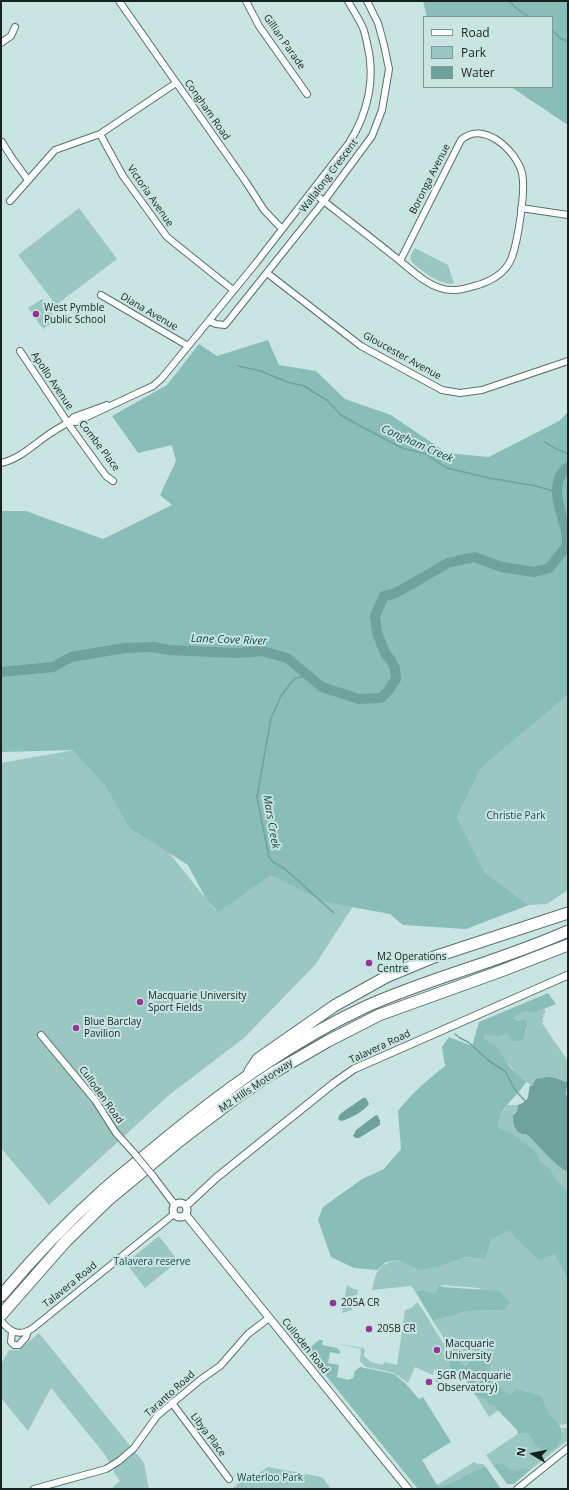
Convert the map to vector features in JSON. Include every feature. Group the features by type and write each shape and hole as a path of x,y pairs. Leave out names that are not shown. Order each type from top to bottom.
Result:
{"highway":[{"path":"248,1075 258,1060 334,1006 386,977 434,957 568,913"},
{"name":"M2 Hills Motorway","path":"1,1296 58,1233 101,1192 180,1126 248,1075 314,1034 365,1007 436,979 528,948 568,931"},
{"name":"M2 Hills Motorway","path":"3,1315 66,1241 108,1200 183,1138 233,1100 271,1074 328,1041 379,1015 501,971 568,944"}],"street":[{"name":"Congham Road","path":"119,1 264,210 282,229"},
{"name":"Gillian Parade","path":"246,1 259,26 307,94"},
{"name":"Wallalong Crescent","path":"1,463 11,460 70,422 76,422 106,409 158,382 209,321 312,192 357,130 367,105 371,70 369,50 364,29 348,1"},
{"name":"Wallalong Crescent","path":"209,321 216,324 225,324 268,273 372,136 382,110 389,69 378,23 367,1"},
{"path":"1,44 11,36 15,27"},
{"path":"10,201 54,150 100,134 176,83"},
{"name":"Boronga Avenue","path":"312,192 400,261 433,285 446,290 457,291 490,281 501,273 510,262 514,248 523,195 522,175 517,160 512,153 500,142 485,134 479,133 466,136 461,140 400,261"},
{"name":"Victoria Avenue","path":"100,134 123,176 167,237 233,290"},
{"path":"2,142 28,180"},
{"path":"521,208 568,215"},
{"name":"Gloucester Avenue","path":"268,273 361,346 442,390 460,393 482,390 568,361"},
{"name":"Diana Avenue","path":"101,295 188,346"},
{"name":"Apollo Avenue","path":"20,351 70,422"},
{"name":"Combe Place","path":"70,422 106,476 113,481"},
{"name":"Talavera Road","path":"186,1206 216,1178 334,1083 354,1069 568,975"},
{"name":"Culloden Road","path":"41,1035 95,1100 116,1132 175,1205"},
{"path":"182,1203 186,1206 188,1210 186,1215 178,1217 174,1214 173,1210 175,1205 182,1203"},
{"name":"Talavera Road","path":"12,1332 11,1342 14,1345 19,1345 26,1337 28,1331 174,1214"},
{"name":"Culloden Road","path":"186,1215 408,1489"},
{"path":"3,1315 12,1332 22,1333 28,1331"},
{"name":"Taranto Road","path":"34,1489 106,1469 113,1465 134,1448 157,1416 220,1366 248,1334 269,1318"},
{"name":"Libya Place","path":"172,1403 229,1480"},
{"path":"517,1489 568,1448"}],"green space":[{"path":"79,208 117,259 56,305 18,255"},
{"path":"415,248 448,265 454,284 436,280 413,264 410,257"},
{"path":"42,299 56,320 43,329 28,308"},
{"name":"Christie Park","path":"568,695 568,890 547,904 529,905 485,873 457,817 481,768"},
{"name":"Macquarie University Sport Fields","path":"85,748 215,910 395,769 421,801 315,965 244,1038 168,1096 49,1205 1,1148 1,763"},
{"path":"544,1009 546,1012 543,1015 544,1017 542,1019 544,1022 542,1023 568,1061 568,1079 566,1082 546,1078 533,1086 519,1076 497,1049 483,1038 485,1034 508,1034 511,1039 526,1032 527,1027 522,1021 515,1020 513,1018 525,1011 534,1013"},
{"path":"507,1105 518,1105 517,1111 513,1113 522,1134 526,1134 540,1146 554,1162 568,1172 568,1191 560,1184 549,1168 522,1142 510,1132 498,1127 499,1118"},
{"path":"510,1231 515,1238 540,1261 554,1254 568,1280 568,1424 559,1425 547,1411 541,1396 511,1395 492,1382 490,1367 474,1357 465,1366 457,1360 433,1321 469,1311 505,1310 479,1288 441,1285 433,1294 423,1290 415,1291 411,1286 372,1290 377,1273 385,1264 398,1260 409,1265 441,1266 466,1257 486,1259 491,1239"},
{"name":"Talavera reserve","path":"159,1236 178,1261 145,1288 126,1263"},
{"path":"347,1285 358,1290 357,1295 354,1295 352,1310 342,1313"},
{"path":"418,1303 423,1310 454,1361 450,1362 453,1371 455,1372 438,1384 435,1380 437,1377 440,1378 441,1371 434,1370 433,1375 415,1367 408,1383 394,1373 366,1367 360,1361 361,1349 339,1344 363,1348 365,1350 364,1356 371,1362 383,1365 384,1362 397,1365 405,1310 411,1308"},
{"path":"39,1333 144,1463 149,1489 111,1489 120,1481 106,1456 51,1388 28,1431 1,1398 1,1364 9,1350 19,1350"},
{"path":"476,1396 485,1399 499,1410 489,1417"},
{"path":"561,1428 568,1428 567,1441 531,1469 511,1471 501,1464 493,1465 486,1455 518,1434 528,1433 540,1449 563,1431"},
{"path":"474,1462 477,1464 483,1464 486,1467 475,1470 451,1483 437,1485"},
{"name":"Waterloo Park","path":"268,1467 322,1477 331,1489 232,1489 240,1482 239,1476 246,1482"}],"shaded area":[{"path":"423,1 568,1 568,125 512,88 553,88 553,16 427,16"},
{"path":"268,340 279,365 316,371 345,399 391,415 447,453 489,457 559,421 568,412 568,695 481,768 457,817 485,873 529,905 466,929 403,925 390,914 325,902 271,875 218,912 206,899 188,865 130,828 105,785 73,750 1,752 1,511 26,511 103,539 172,505 160,495 176,461 172,445 138,453 112,416 167,385 199,344 217,356"},
{"path":"548,993 556,1004 534,1013 525,1011 513,1018 519,1021 524,1019 527,1021 527,1027 523,1039 519,1041 512,1041 508,1034 497,1036 485,1034 483,1038 496,1046 511,1068 526,1082 501,1114 498,1127 510,1132 537,1153 539,1160 549,1168 560,1184 568,1191 568,1280 554,1254 540,1261 515,1238 510,1231 491,1239 486,1259 466,1257 441,1266 420,1270 398,1260 386,1262 377,1270 354,1268 331,1257 318,1220 323,1207 362,1179 384,1169 401,1149 398,1111 420,1087 445,1066 442,1047 449,1037 472,1046 479,1022"},
{"path":"439,1285 443,1287 499,1291 509,1302 505,1310 469,1311 433,1321 415,1291 423,1290 433,1294 437,1291"},
{"path":"319,1340 323,1340 322,1345 337,1348 340,1351 340,1354 330,1352 328,1363 339,1365 337,1377 348,1380 353,1378 355,1371 360,1367 394,1374 406,1384 419,1399 423,1397 451,1442 422,1460 437,1485 451,1483 475,1470 486,1467 501,1489 418,1489 306,1351"},
{"path":"474,1357 485,1359 490,1367 492,1382 511,1395 516,1389 541,1396 547,1410 562,1430 561,1441 556,1447 549,1451 542,1450 536,1445 528,1433 518,1434 517,1430 494,1406 489,1404 485,1399 476,1396 459,1370 455,1372 450,1369 450,1362 457,1360 465,1366"},
{"path":"501,1463 513,1471 527,1468 531,1469 514,1484 507,1484 493,1465"}],"water":[{"path":"547,1077 566,1082 568,1079 566,1094 568,1098 568,1172 556,1164 526,1134 519,1133 513,1122 513,1115 517,1111 518,1105 527,1100 530,1085 532,1086 536,1079"},
{"path":"363,1098 366,1098 369,1104 364,1109 345,1120 341,1121 338,1119 340,1114"},
{"path":"376,1115 380,1121 380,1125 359,1138 353,1136 356,1130"}],"waterway":[{"path":"509,1 528,16"},
{"path":"553,31 560,38 568,42"},
{"name":"Congham Creek","path":"238,366 261,371 287,382 304,386 328,401 341,415 353,422 402,448 426,454 447,468 489,478 536,486 557,492"},
{"path":"545,442 568,454"},
{"name":"Lane Cove River","path":"1,672 53,667 71,657 125,648 154,647 169,650 237,653 262,651 287,658 322,687 359,699 381,698 396,679 395,669 391,660 386,655 377,633 375,616 384,596 393,594 403,589 448,563 474,557 502,567 534,572 549,568 567,546 566,532 557,497 557,488 558,480 568,467"},
{"name":"Mars Creek","path":"309,676 295,678 281,696 271,718 257,797 269,857 273,862 285,869 334,913"},
{"name":"Mars Creek","path":"455,1034 468,1042 489,1061 505,1071 515,1090 527,1103"}],"place":[{"name":"West Pymble Public School","path":"36,314"},
{"name":"M2 Operations Centre","path":"369,963"},
{"name":"Macquarie University Sport Fields","path":"140,1002"},
{"name":"Blue Barclay Pavilion","path":"76,1028"},
{"name":"205A CR","path":"333,1303"},
{"name":"205B CR","path":"369,1329"},
{"name":"Macquarie University","path":"437,1350"},
{"name":"5GR (Macquarie Observatory)","path":"429,1382"}]}
